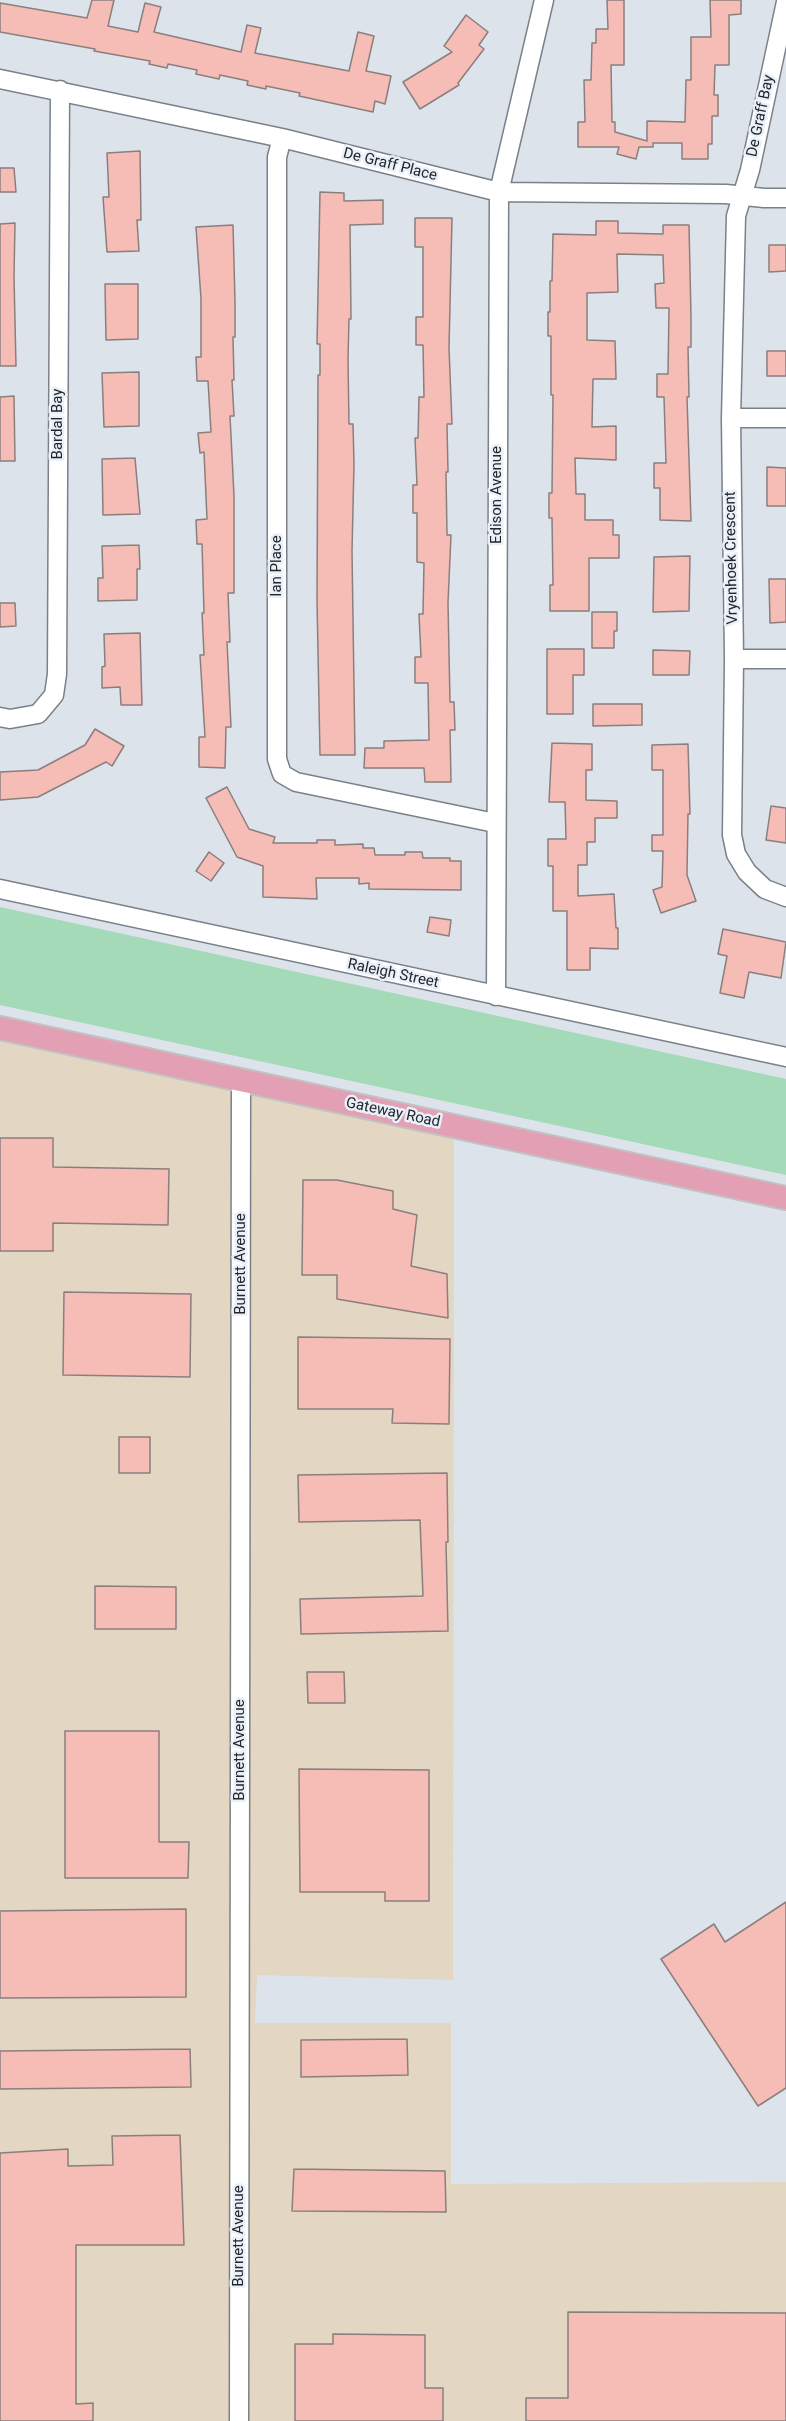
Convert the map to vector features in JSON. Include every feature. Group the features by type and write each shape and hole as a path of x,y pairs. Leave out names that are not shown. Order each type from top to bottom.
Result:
{"main road":[{"name":"Gateway Road","path":"0,1028 786,1198"}],"street":[{"name":"Edison Avenue","path":"496,996 495,823 500,192 544,0"},
{"name":"De Graff Bay","path":"743,195 786,2"},
{"name":"De Graff Place","path":"0,78 282,138 500,192 743,195 786,198"},
{"name":"Bardal Bay","path":"0,717 10,719 38,714 54,695 57,674 60,90"},
{"name":"Ian Place","path":"282,138 277,157 277,759 282,774 296,782 495,823"},
{"name":"Vryenhoek Crescent","path":"743,195 736,216 731,418 734,659 732,835 736,854 747,872 765,889 786,897"},
{"path":"731,418 786,418"},
{"path":"734,659 786,659"},
{"name":"Raleigh Street","path":"0,889 786,1057"},
{"name":"Burnett Avenue","path":"239,2421 241,1080"}],"shaded area":[{"path":"0,1039 454,1137 453,1980 257,1975 255,2023 451,2023 451,2184 786,2182 786,2421 0,2421"}],"green space":[{"path":"0,907 786,1079 786,1175 0,1005"}],"building":[{"path":"92,0 114,0 108,26 138,32 145,3 161,7 154,32 241,52 247,25 261,28 255,53 349,71 358,32 374,36 366,71 391,76 385,104 375,101 373,112 299,96 300,93 266,86 266,89 247,85 248,81 220,75 219,79 196,74 197,70 168,64 167,68 149,64 150,61 94,51 95,49 0,32 0,3 87,18"},
{"path":"607,0 624,0 624,65 611,65 612,122 615,122 615,132 647,141 647,121 685,122 686,80 691,80 691,37 711,37 710,0 741,0 741,14 729,15 729,65 715,65 714,95 718,95 718,116 712,116 712,144 708,144 708,159 682,159 682,143 653,143 653,147 639,147 636,159 617,154 619,147 578,147 578,122 585,122 584,80 591,80 592,43 596,43 596,29 608,29"},
{"path":"466,15 488,32 479,45 484,49 458,83 459,85 420,109 403,82 452,52 444,46"},
{"path":"140,151 141,220 137,220 139,251 107,252 103,197 109,197 107,153"},
{"path":"0,168 14,168 16,192 0,192"},
{"path":"320,192 344,193 344,201 383,200 383,224 350,225 351,319 349,319 348,359 349,424 353,424 354,464 352,551 355,755 320,755 317,601 320,344 317,344"},
{"path":"415,218 452,218 449,348 452,424 447,424 448,472 446,472 447,535 451,535 448,603 450,702 454,702 455,730 450,730 451,782 425,782 424,768 364,768 365,748 384,748 384,741 429,740 428,683 415,683 415,657 421,657 419,614 423,614 424,563 417,562 417,513 413,513 413,485 417,485 415,438 418,438 419,397 424,397 423,345 416,345 416,317 423,317 423,247 415,247"},
{"path":"596,221 618,221 618,233 663,234 663,225 689,225 691,347 688,347 689,397 687,397 691,521 660,520 660,488 654,488 654,463 666,463 664,397 657,397 657,374 668,374 669,308 656,308 655,284 664,283 663,255 617,254 618,292 587,293 587,340 615,341 616,379 593,379 592,427 616,426 616,460 575,458 576,494 585,494 585,520 613,520 613,535 619,535 619,558 589,558 589,611 550,611 550,585 553,585 552,518 549,518 549,493 552,493 553,395 551,395 551,336 548,336 548,312 550,312 550,281 552,281 553,234 596,235"},
{"path":"15,223 16,366 0,366 0,224"},
{"path":"233,225 235,337 233,337 234,380 232,380 234,416 230,416 234,496 234,593 228,593 230,642 227,642 231,727 226,727 225,768 199,767 199,737 205,737 200,655 204,655 202,613 204,613 202,544 197,544 196,520 207,519 204,452 200,453 198,433 211,432 208,381 197,381 196,357 201,357 201,299 196,227"},
{"path":"769,245 786,245 786,271 769,272"},
{"path":"105,284 138,284 138,339 106,340"},
{"path":"767,351 786,351 786,376 767,376"},
{"path":"139,372 139,426 104,427 102,373"},
{"path":"14,396 15,461 0,461 0,397"},
{"path":"135,458 140,514 103,515 102,459"},
{"path":"767,467 786,468 786,506 767,506"},
{"path":"139,545 140,569 137,569 137,600 98,601 98,578 103,578 102,546"},
{"path":"690,556 689,611 653,612 654,557"},
{"path":"769,579 786,579 786,622 770,623"},
{"path":"0,603 15,603 16,626 0,627"},
{"path":"592,612 617,612 614,648 592,648"},
{"path":"140,633 142,705 121,705 120,687 102,688 102,667 105,666 104,634"},
{"path":"547,649 584,649 584,675 573,675 573,714 547,714"},
{"path":"653,650 690,651 689,675 653,675"},
{"path":"593,704 642,704 642,725 593,726"},
{"path":"95,729 124,746 112,766 106,762 38,797 0,800 0,772 38,770 85,745"},
{"path":"552,743 592,744 592,770 586,770 586,800 617,801 617,818 595,818 595,842 587,842 587,865 578,865 578,896 614,894 616,928 618,928 618,949 590,948 590,970 567,970 567,911 553,911 553,866 548,866 548,839 566,839 565,802 549,802"},
{"path":"688,744 690,814 688,814 687,875 696,901 661,913 653,890 662,887 663,851 652,851 652,835 663,835 663,770 652,770 652,745"},
{"path":"227,787 249,829 275,837 273,843 317,843 317,840 335,840 335,845 363,844 363,848 374,848 375,855 405,855 405,852 422,852 423,858 450,858 450,861 461,861 461,890 369,889 369,883 359,884 359,878 316,878 317,899 263,897 263,866 237,857 206,798"},
{"path":"771,806 786,808 786,843 766,840"},
{"path":"209,852 224,863 211,881 196,871"},
{"path":"430,917 451,920 449,936 427,932"},
{"path":"723,929 786,942 781,978 749,972 744,998 720,993 727,956 718,954"},
{"path":"0,1138 53,1138 53,1167 169,1169 168,1225 53,1223 53,1251 0,1251"},
{"path":"303,1180 337,1180 393,1191 393,1209 417,1215 411,1266 447,1274 448,1318 337,1299 337,1275 302,1275"},
{"path":"64,1292 191,1294 190,1377 63,1375"},
{"path":"298,1337 450,1339 449,1424 392,1423 393,1409 298,1409"},
{"path":"119,1437 150,1437 150,1473 119,1473"},
{"path":"447,1473 448,1631 301,1634 300,1599 423,1596 420,1520 299,1522 298,1475"},
{"path":"95,1586 176,1587 176,1629 95,1629"},
{"path":"307,1672 344,1672 345,1703 308,1703"},
{"path":"65,1731 159,1731 159,1842 189,1842 188,1878 65,1878"},
{"path":"299,1769 429,1770 429,1901 385,1901 385,1892 300,1892"},
{"path":"786,1902 786,2088 758,2106 661,1959 714,1924 725,1942"},
{"path":"186,1909 186,1997 0,1998 0,1911"},
{"path":"407,2039 408,2075 301,2077 301,2040"},
{"path":"190,2049 191,2087 0,2089 0,2051"},
{"path":"180,2135 184,2245 76,2245 76,2404 93,2403 93,2421 0,2421 0,2153 68,2149 68,2166 113,2165 112,2136"},
{"path":"294,2169 445,2171 446,2212 292,2211"},
{"path":"568,2312 786,2313 786,2421 526,2421 526,2398 568,2398"},
{"path":"333,2334 425,2335 425,2388 443,2388 443,2421 295,2421 295,2344 333,2344"}]}
